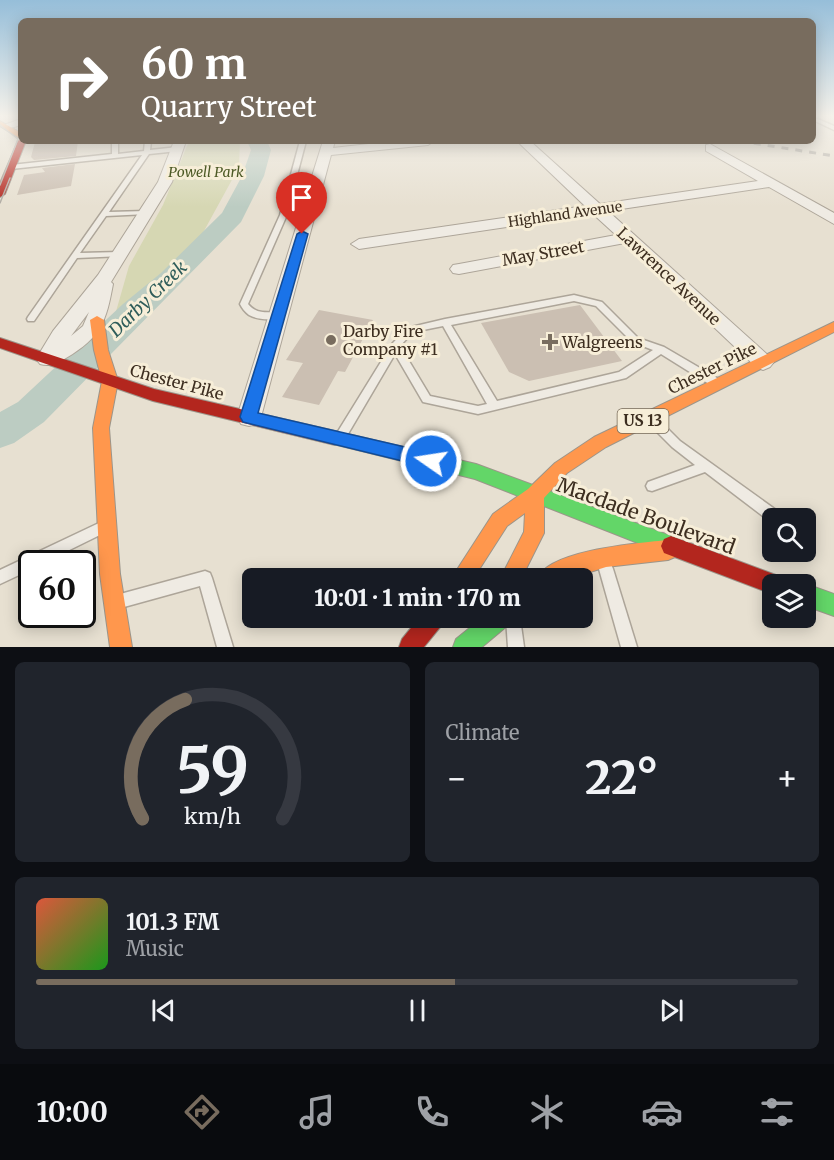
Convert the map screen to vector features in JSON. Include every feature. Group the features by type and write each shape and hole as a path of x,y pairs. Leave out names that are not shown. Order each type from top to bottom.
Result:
{"main road":[{"path":"0,194 5,167 17,146"},
{"name":"Chester Pike","path":"0,343 153,395 476,472 535,495 550,478 574,458 600,442 834,326"},
{"path":"98,327 103,360 110,381 101,428 113,603 121,647"},
{"path":"516,568 534,533 535,495"},
{"name":"Macdade Boulevard","path":"535,495 762,579"},
{"name":"US 13","path":"467,568 500,520 535,495"},
{"path":"568,568 579,562 603,556 679,549"},
{"path":"816,599 834,605"},
{"path":"410,647 425,628"},
{"path":"464,647 478,628"},
{"path":"464,647 487,628"}],"street":[{"path":"56,362 60,336 105,278 146,213 165,182 179,146"},
{"path":"249,417 327,146"},
{"name":"Lawrence Avenue","path":"529,146 763,362"},
{"path":"710,148 834,219"},
{"name":"Highland Avenue","path":"358,244 771,183"},
{"name":"May Street","path":"459,269 628,238"},
{"path":"56,362 98,327 105,278"}],"lane":[{"path":"115,146 115,155"},
{"path":"31,319 147,152 148,146"},
{"path":"5,167 147,152 174,146"},
{"path":"278,316 258,316 247,310 244,304 283,215 302,146"},
{"path":"104,214 146,213"},
{"path":"283,215 308,215"},
{"path":"74,256 120,254"},
{"path":"339,439 395,346 410,330 574,298 599,304 635,340 661,349 718,384"},
{"path":"445,322 494,406"},
{"path":"395,346 427,399 478,410 622,375 661,349"},
{"path":"650,417 676,444 763,508"},
{"path":"652,486 706,466"},
{"path":"0,577 106,525"},
{"path":"603,556 629,647"},
{"path":"113,603 205,578 225,647"},
{"path":"514,628 516,647"}],"green space":[{"name":"Powell Park","path":"187,146 240,146 239,167 199,240 115,315 129,266 163,205"}],"building":[{"path":"34,146 77,146 76,156 34,160 31,157"},
{"path":"75,164 71,186 17,195 24,175 45,172 42,168"},
{"name":"Walgreens","path":"580,305 622,361 529,381 509,372 481,323"},
{"name":"Darby Fire Company #1","path":"319,310 373,320 345,372 338,371 319,405 282,397 303,363 286,360"}],"waterway":[{"name":"Darby Creek","path":"0,432 31,412 134,311 171,279 232,217 253,176 261,150 259,146"}],"tram line":[{"path":"0,185 15,146"},
{"path":"0,203 10,178"}],"railway":[{"path":"773,146 834,156"}],"traffic: fast":[{"path":"335,438 476,472 671,546"},
{"path":"816,599 834,605"},
{"path":"464,647 487,628"}],"traffic: slow":[{"path":"97,320 101,350 110,381"},
{"path":"468,568 500,520 535,495 561,468 600,442 834,326"},
{"path":"110,381 101,428 110,574 121,647"},
{"path":"516,568 534,533 535,495"},
{"path":"568,568 606,557 668,550"}],"traffic: jam":[{"path":"0,194 20,146"},
{"path":"0,343 153,395 335,438"},
{"path":"671,546 762,579"},
{"path":"410,647 425,628"}],"place":[{"name":"Darby Fire Company #1","path":"331,340"},
{"name":"Walgreens","path":"550,342"}],"route":[{"path":"302,234 249,417 431,461"}]}
